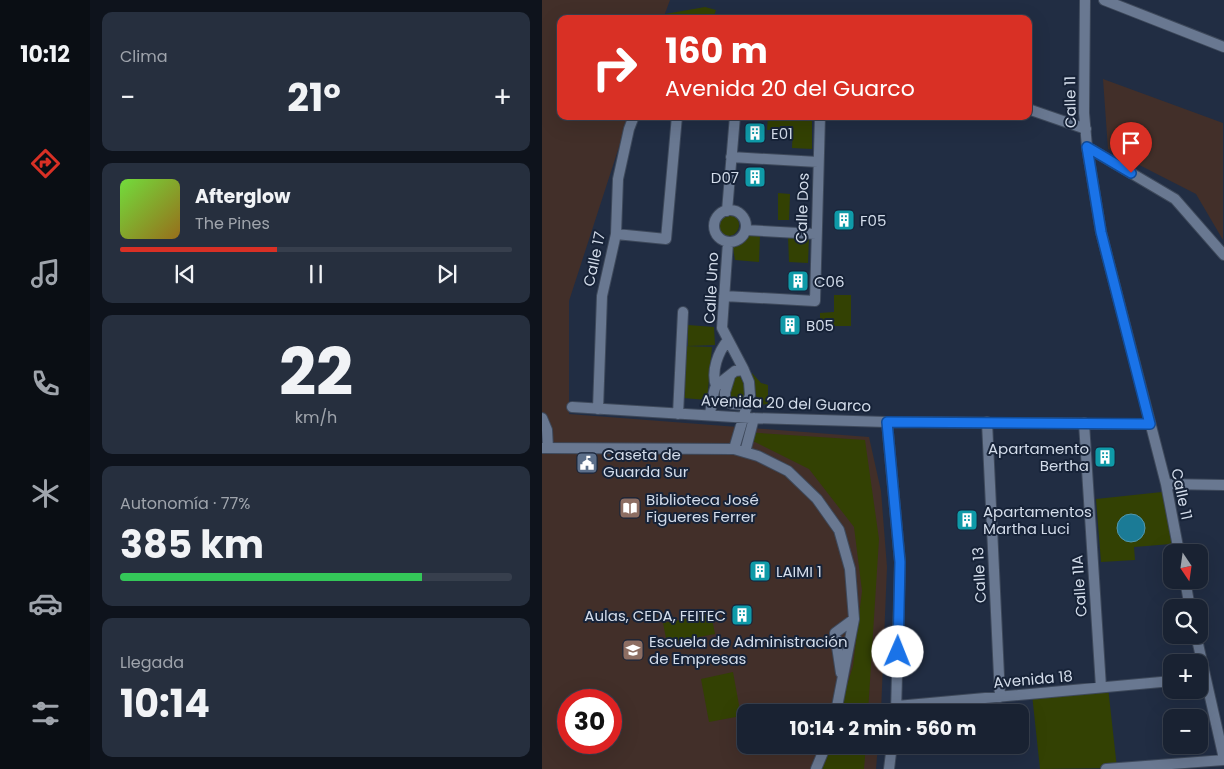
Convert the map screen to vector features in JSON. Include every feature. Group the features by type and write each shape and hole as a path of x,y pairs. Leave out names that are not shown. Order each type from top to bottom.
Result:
{"street":[{"name":"Calle 11","path":"1085,0 1084,113 1087,147 1101,232 1166,484 1177,544"},
{"path":"1104,0 1224,47"},
{"path":"1032,110 1086,129"},
{"name":"Calle 17","path":"598,409 602,296 616,234 618,179 633,120"},
{"path":"616,234 666,239 677,120"},
{"path":"727,211 735,120"},
{"name":"Calle Dos","path":"724,296 814,301 820,120"},
{"path":"1087,147 1175,199 1224,255"},
{"path":"732,157 818,162"},
{"path":"733,210 744,218 746,230 737,241 728,242 719,238 714,230 718,216 733,210"},
{"path":"746,230 816,234"},
{"name":"Calle Uno","path":"728,242 722,328 744,370 749,382 750,395 734,448"},
{"path":"678,414 683,312"},
{"path":"716,386 714,380 720,349 728,340"},
{"path":"710,415 713,408 714,387 735,371 744,370"},
{"path":"730,376 725,392 725,401 732,404 747,405"},
{"name":"Avenida 20 del Guarco","path":"572,407 754,418 887,422 1150,424"},
{"path":"542,418 545,424 545,448 734,448 758,456 788,471 817,498 839,530 850,569 854,619 838,704"},
{"path":"745,452 754,418"},
{"path":"887,422 900,562 896,704"},
{"name":"Calle 13","path":"987,422 1000,697"},
{"name":"Calle 11A","path":"1084,423 1101,687"},
{"path":"1166,484 1224,485"},
{"path":"842,681 835,633 854,619"},
{"name":"Avenida 18","path":"944,704 1163,682"},
{"path":"1108,769 1224,759 1208,699"},
{"path":"816,769 822,754"},
{"path":"889,769 891,754"}],"shaded area":[{"path":"542,0 670,0 664,15 557,15 557,120 628,120 569,301 569,414 869,437 881,491 887,567 881,704 737,704 737,754 877,754 876,769 542,769"},
{"path":"1103,79 1223,123 1223,240 1196,194 1108,149"}],"green space":[{"path":"705,7 716,10 714,15 665,14"},
{"path":"768,120 812,120 812,149 792,148 793,126 780,126 779,129 767,130"},
{"path":"778,193 790,194 789,220 778,220"},
{"path":"728,214 736,217 739,225 736,233 728,236 720,233 717,225 720,217"},
{"path":"747,235 760,235 759,262 735,260 732,243"},
{"path":"788,236 809,237 808,263 789,262"},
{"path":"834,295 851,295 851,326 820,326 820,313 834,312"},
{"path":"688,325 714,327 715,345 688,346"},
{"path":"685,346 712,347 707,400 683,398"},
{"path":"752,373 761,383 768,385 768,404 761,405 759,402 751,376"},
{"path":"739,374 748,393 744,403 728,399 735,375"},
{"path":"745,432 865,440 879,539 869,704 841,704 853,666 862,591 854,527 809,469 753,441"},
{"path":"1162,492 1175,544 1134,547 1135,560 1101,562 1096,499"},
{"path":"711,614 715,634 667,643 663,623"},
{"path":"733,672 739,704 737,704 737,717 709,722 701,679"},
{"path":"1108,687 1117,768 1040,769 1032,694"},
{"path":"826,754 865,754 864,769 822,769"}],"water":[{"path":"1131,514 1141,518 1145,528 1141,538 1131,542 1121,538 1117,528 1121,518"}],"place":[{"name":"E01","path":"755,133"},
{"name":"D07","path":"755,177"},
{"name":"F05","path":"844,220"},
{"name":"C06","path":"798,281"},
{"name":"B05","path":"790,325"},
{"name":"Apartamento Bertha","path":"1105,457"},
{"name":"Caseta de Guarda Sur","path":"587,463"},
{"name":"Biblioteca José Figueres Ferrer","path":"630,508"},
{"name":"Apartamentos Martha Luci","path":"967,520"},
{"name":"LAIMI 1","path":"760,571"},
{"name":"Aulas, CEDA, FEITEC","path":"742,615"},
{"name":"Escuela de Administración de Empresas","path":"633,650"}],"route":[{"path":"898,652 900,562 887,422 1150,424 1101,232 1087,147 1131,173"}]}
